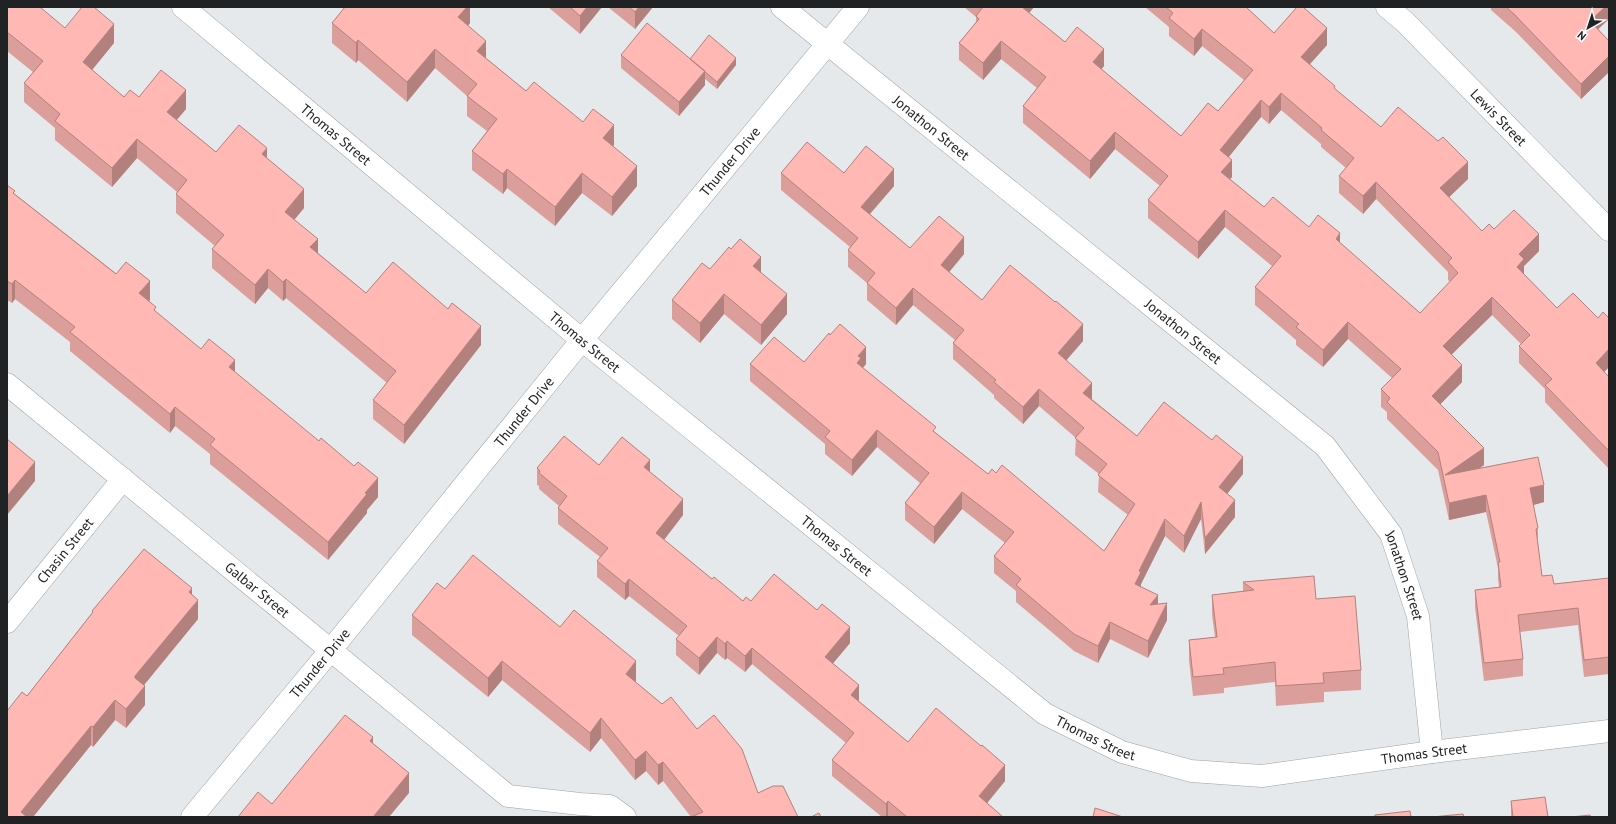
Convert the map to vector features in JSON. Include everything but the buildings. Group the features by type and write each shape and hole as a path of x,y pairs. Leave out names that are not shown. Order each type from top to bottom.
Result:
{"street":[{"name":"Thomas Street","path":"183,7 582,340 1045,714 1122,752 1191,771 1262,776 1432,752 1609,731"},
{"name":"Jonathon Street","path":"782,7 1325,446 1391,534 1418,616 1432,752"},
{"name":"Thunder Drive","path":"192,817 330,651 582,340 858,7"},
{"name":"Lewis Street","path":"1387,7 1405,22 1609,230"},
{"name":"Galbar Street","path":"7,384 508,796 610,806 625,817"},
{"name":"Chasin Street","path":"7,622 123,479"}]}
